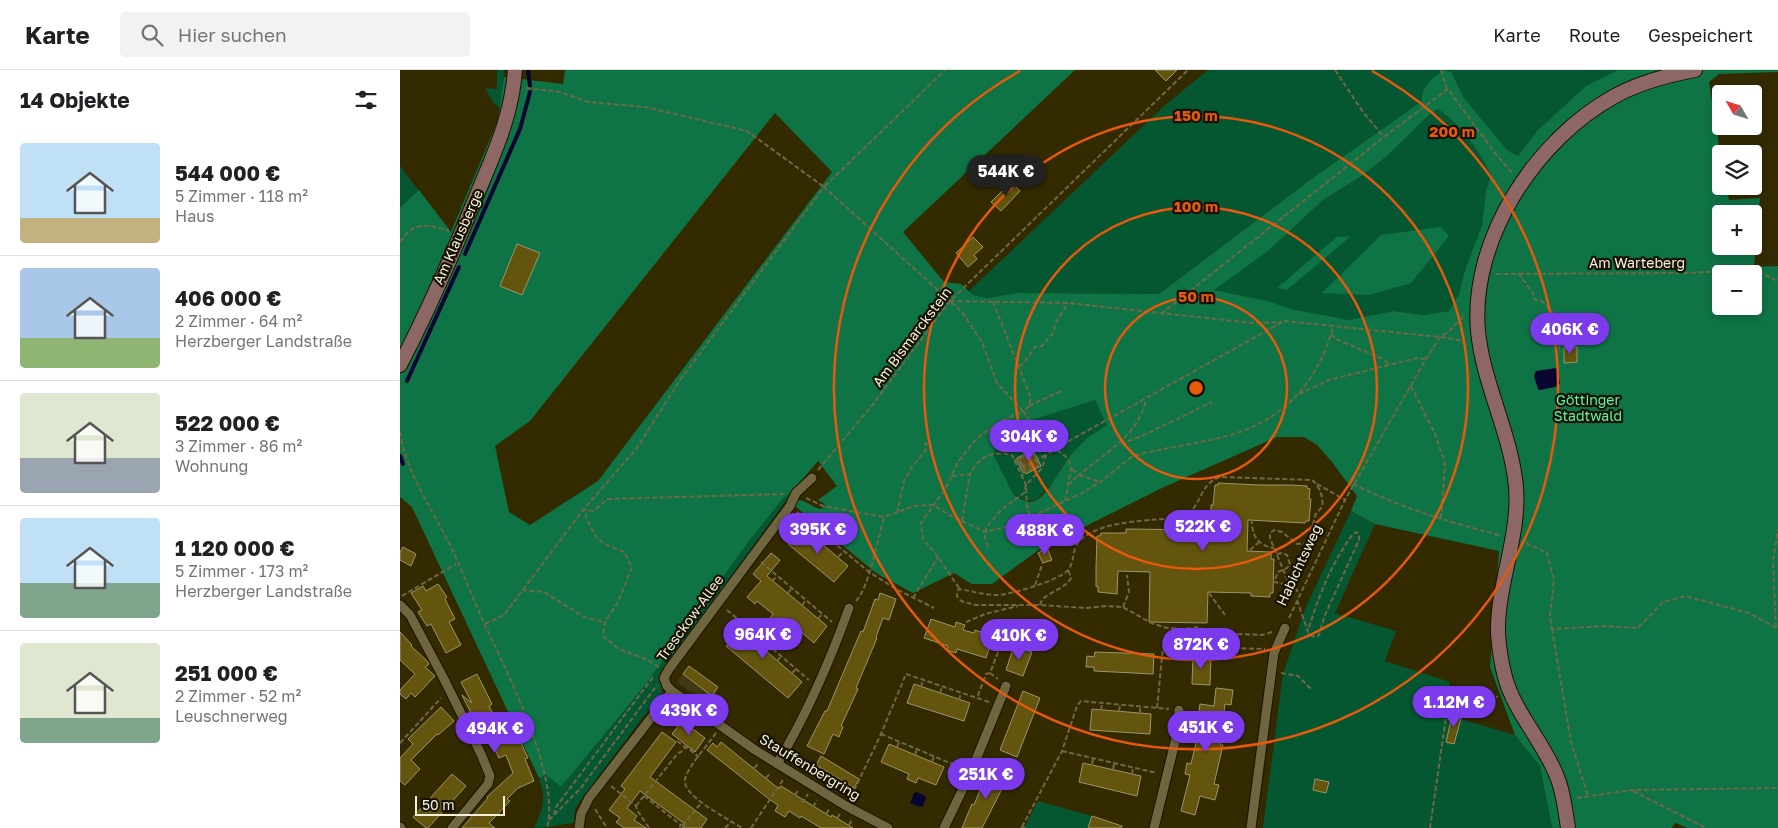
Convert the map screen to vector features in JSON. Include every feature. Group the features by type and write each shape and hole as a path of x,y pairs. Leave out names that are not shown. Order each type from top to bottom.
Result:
{"street":[{"name":"Am Klausberge","path":"400,365 461,234 505,126 514,86 515,70"},
{"path":"1568,828 1561,790 1555,772 1516,703 1506,680 1500,657 1498,632 1500,610 1517,517 1516,487 1512,460 1480,351 1476,301 1481,274 1496,231 1509,203 1540,157 1560,136 1614,96 1642,83 1696,70"},
{"name":"Tresckow-Allee","path":"672,691 667,686 664,673 790,506 796,493 812,478"},
{"path":"400,605 410,615 449,688 490,776 488,784 452,828"},
{"path":"777,764 791,740 816,686 849,608"},
{"name":"Habichtsweg","path":"1251,828 1275,649 1285,628"},
{"path":"944,828 971,772 1006,686"},
{"path":"579,828 581,814 589,798 672,691"},
{"name":"Stauffenbergring","path":"672,691 777,764 846,806 888,828"},
{"path":"1154,828 1176,738 1179,710"}],"path":[{"path":"485,624 504,615 583,510 637,448 680,380 824,187 945,70"},
{"name":"Am Bismarckstein","path":"812,478 874,403 950,301 1188,70"},
{"path":"1335,70 1363,112 1384,137"},
{"path":"1440,70 1448,89 1495,153 1521,183"},
{"path":"514,86 560,92 588,102 645,107 747,131 824,187 962,312 982,342 997,382 1023,410 1044,440 1065,456 1071,468 1079,475 1100,482"},
{"path":"1161,314 1384,137 1448,89"},
{"path":"400,242 404,236 417,226 431,225 461,234"},
{"name":"Am Warteberg","path":"1494,274 1735,271 1758,272 1778,281"},
{"path":"1518,273 1533,293 1535,300 1542,301 1558,318 1560,349"},
{"path":"950,301 1068,303 1253,323 1284,322 1440,337 1459,340 1480,351"},
{"name":"Habichtsweg","path":"1285,628 1299,594 1353,484 1426,359 1440,337 1448,332 1476,301"},
{"path":"993,302 1031,398 1029,406"},
{"path":"1019,366 1023,364 1035,347 1042,346 1054,332 1055,324 1068,303"},
{"path":"1022,467 1057,450 1069,441 1284,322"},
{"path":"583,510 593,511 608,499 796,493 823,506 884,517 914,506 933,505 985,532 1002,528 1030,517 1100,482 1130,458 1137,455 1228,436 1257,426 1273,417 1297,395 1315,373 1333,327"},
{"path":"1331,334 1336,339 1383,359 1390,366"},
{"path":"1297,395 1329,380 1417,358 1426,359"},
{"path":"1411,386 1436,436 1445,464 1441,520"},
{"path":"1061,391 1000,422 980,436 958,462 946,488 921,524 923,539 960,588 984,594 999,595 1029,588 1054,579 1068,569 1074,548 1085,537 1115,525 1188,516 1202,491 1215,478 1312,480 1345,500"},
{"path":"1068,485 1119,444 1134,426 1143,411 1146,400"},
{"path":"1119,444 1144,435 1212,402"},
{"path":"400,432 401,441 417,481 450,546 522,704 544,776 549,805 547,828"},
{"path":"897,513 904,481 912,467 926,450 925,444 931,443"},
{"path":"1014,461 1017,459 1022,467 1026,472 1040,466 1032,452 1019,459 1022,467 1024,474 1022,476"},
{"path":"962,521 970,474 976,464 992,454 1003,453 1012,455 1026,485 1027,507 1030,517"},
{"path":"988,547 985,532 1001,510 1024,494 1026,485 1042,468 1046,455"},
{"path":"1026,456 1032,469"},
{"path":"1064,501 1071,468"},
{"path":"950,477 970,474"},
{"path":"1299,594 1291,585 1276,554 1270,533 1274,530 1282,532 1297,544 1306,543 1314,527 1315,514 1322,508 1323,500 1316,483"},
{"path":"1353,484 1383,498 1441,520 1513,539 1547,553 1554,580 1550,615 1571,742 1588,796"},
{"path":"790,506 869,572 934,608"},
{"path":"583,510 596,538 606,546 624,552 632,567 619,600 605,622 603,636 619,649 648,660 664,673"},
{"path":"860,597 884,517"},
{"path":"1252,520 1252,532 1259,542 1269,548 1274,548"},
{"path":"810,533 815,527"},
{"path":"1777,628 1773,562 1778,528"},
{"path":"1297,599 1308,630 1310,635 1314,637 1320,633 1325,615 1359,540 1357,532 1353,534 1329,571 1308,630"},
{"path":"824,546 830,539"},
{"path":"1250,550 1259,542"},
{"path":"838,557 844,551"},
{"path":"1276,554 1282,553 1287,555 1290,564 1276,574 1274,582 1291,585"},
{"path":"753,555 841,630"},
{"path":"914,598 938,557"},
{"path":"1035,585 1044,562"},
{"path":"400,597 457,564"},
{"path":"1040,605 1044,598 1068,583 1071,578 1068,569"},
{"path":"1123,607 1129,592 1127,575"},
{"path":"772,581 777,576"},
{"path":"788,593 792,588"},
{"path":"960,588 957,596 961,601 975,605 1123,607 1151,624 1167,628 1184,629 1197,627 1217,633 1262,635 1285,628"},
{"path":"522,590 544,592 584,617 605,622"},
{"path":"1209,593 1225,615"},
{"path":"1552,629 1604,626 1638,628 1663,602 1685,596 1749,613 1777,628"},
{"path":"802,605 806,600"},
{"path":"718,603 816,686"},
{"path":"966,622 985,614 1020,605"},
{"path":"818,619 822,614"},
{"path":"1186,646 1187,636 1205,629"},
{"path":"747,636 751,631"},
{"path":"977,698 986,674 990,673 1005,634"},
{"path":"762,648 766,643"},
{"path":"1026,828 1022,827 1062,751 1077,706 1082,700 1102,704 1157,708 1163,646"},
{"path":"1174,646 1275,649"},
{"path":"777,661 781,656"},
{"path":"792,673 796,668"},
{"path":"1272,672 1298,676 1312,690"},
{"path":"549,820 580,789 664,673"},
{"path":"554,816 556,807 664,673"},
{"path":"856,789 882,734 906,674 998,706"},
{"path":"921,687 923,680"},
{"path":"940,693 942,686"},
{"path":"400,743 449,688"},
{"path":"959,700 962,693"},
{"path":"1101,710 1102,704"},
{"path":"1119,711 1120,705"},
{"path":"1140,706 1140,713"},
{"path":"1430,828 1446,717"},
{"path":"721,725 688,773 684,781 685,787 689,793 742,828"},
{"path":"882,734 971,772"},
{"path":"677,741 699,757"},
{"path":"897,747 899,742"},
{"path":"636,806 678,752 682,752 686,747"},
{"path":"915,755 917,749"},
{"path":"1062,751 1157,773"},
{"path":"932,762 934,756"},
{"path":"1092,764 1093,759"},
{"path":"1113,769 1114,764"},
{"path":"1132,774 1133,768"},
{"path":"751,828 782,780"},
{"path":"612,787 636,806 649,828"},
{"path":"1565,811 1576,798 1631,790 1778,788"},
{"path":"1631,790 1706,828"},
{"path":"644,796 681,825"},
{"path":"589,798 607,828"},
{"path":"679,828 702,802"},
{"path":"725,828 732,822"}],"shaded area":[{"path":"1558,369 1560,384 1555,387 1538,389 1534,376 1536,371"},
{"path":"689,666 718,687 706,704 677,682"},
{"path":"821,756 859,779 849,797 810,775"},
{"path":"917,792 926,798 923,806 920,807 910,803 914,793"}],"green space":[{"path":"497,70 504,70 501,108 494,104 485,88 497,89"},
{"name":"Göttinger Stadtwald","path":"565,70 1075,70 903,232 944,282 961,284 973,295 987,298 1017,293 1159,294 1310,180 1422,101 1422,96 1428,83 1444,70 1451,72 1464,98 1508,151 1518,156 1537,131 1586,86 1618,70 1778,70 1778,72 1719,74 1709,82 1712,101 1712,135 1717,135 1719,145 1712,145 1712,195 1728,195 1729,200 1760,198 1759,205 1712,205 1712,255 1755,255 1754,265 1712,265 1712,315 1762,315 1762,267 1778,266 1778,828 1687,828 1676,823 1671,828 1552,828 1540,766 1515,735 1490,667 1499,551 1375,524 1351,511 1357,496 1317,445 1304,437 1277,437 1164,487 1040,549 992,584 972,584 954,573 913,593 876,573 795,506 799,500 822,509 825,504 818,500 837,486 818,461 796,487 781,501 749,541 646,684 561,787 546,775 539,778 412,507 400,497 400,208 419,190 451,232 498,120 504,77 563,84","holes":["1438,109 1462,130 1481,156 1491,175 1486,191 1482,225 1464,273 1459,294 1449,311 1424,315 1393,311 1349,320 1292,309 1268,301 1214,290 1267,252 1323,200 1363,175 1387,156 1431,113","775,113 832,172 598,481 530,525 509,512 495,446 530,421","1095,400 1107,425 1087,438 1079,446 1066,461 1047,491 1039,499 1032,502 1023,500 1013,494 994,456 996,444 1002,435 1014,426"]},
{"path":"1208,70 1618,70 1586,87 1537,131 1518,156 1508,151 1464,98 1457,85 1422,101 1310,180 1159,294 1017,293 987,298 968,292 1164,106"},
{"path":"1438,109 1469,138 1491,174 1486,191 1482,225 1464,273 1459,294 1449,311 1424,315 1393,311 1349,320 1292,309 1268,301 1213,290 1267,252 1323,200 1363,175 1387,156 1431,113"},
{"path":"400,166 440,219 400,262"},
{"path":"1441,227 1449,236 1411,283 1369,295 1322,293 1381,235"},
{"path":"1351,236 1287,290 1277,288 1337,237"},
{"path":"1095,400 1108,425 1083,441 1062,467 1055,480 1035,501 1022,499 1013,494 994,456 996,444 1002,435 1014,426"},
{"path":"796,487 663,670 661,677 662,692 580,801 575,810 574,823 534,828 543,803 543,792 539,778 546,775 561,787 646,684 749,541 781,501"},
{"path":"1351,511 1375,524 1335,613 1396,631 1385,661 1450,682 1444,714 1515,735 1540,766 1552,828 1263,828 1283,674 1305,609"},
{"path":"1038,801 1092,816 1088,828 1024,828"}],"building":[{"path":"1155,70 1177,70 1166,81"},
{"path":"1011,182 1020,191 1001,211 991,202"},
{"path":"973,237 983,247 974,255 977,259 968,267 956,253"},
{"path":"517,244 540,253 522,295 500,286"},
{"path":"1577,347 1577,362 1564,363 1564,348"},
{"path":"1033,450 1041,466 1026,474 1025,472 1023,473 1017,458"},
{"path":"1218,483 1292,485 1307,486 1310,489 1309,521 1305,523 1248,520 1247,551 1271,552 1271,559 1274,559 1273,593 1270,593 1270,597 1251,596 1251,593 1208,592 1207,623 1149,622 1150,572 1118,571 1117,594 1098,592 1098,586 1096,587 1097,536 1100,536 1101,533 1126,533 1126,529 1210,530 1211,505 1213,505 1215,485 1218,485"},
{"path":"802,527 848,566 834,582 788,544"},
{"path":"403,547 416,554 411,566 400,560 400,552"},
{"path":"1047,548 1052,560 1043,563 1038,553"},
{"path":"771,553 780,560 767,576 827,626 814,643 792,624 789,627 780,620 777,623 770,618 773,614 757,601 755,604 747,597 761,581 753,574"},
{"path":"438,584 447,597 445,599 455,619 449,622 461,645 446,653 431,624 427,626 418,612 422,610 411,593 423,586 426,591"},
{"path":"880,593 896,599 889,620 883,618 877,638 856,688 858,689 841,726 843,727 839,737 833,734 824,754 807,746 825,711 827,711 861,631 863,632 875,599 878,600"},
{"path":"931,619 955,627 956,622 965,625 963,630 974,633 975,630 993,636 986,658 957,649 956,653 947,650 948,646 924,638"},
{"path":"756,623 767,633 758,644 802,682 788,698 726,646 740,629 747,635"},
{"path":"400,632 411,646 428,662 429,664 425,667 435,676 415,697 411,693 406,699 400,694 400,690 415,674 400,660"},
{"path":"1014,646 1032,652 1023,676 1006,670"},
{"path":"1095,652 1154,654 1153,674 1094,671 1094,667 1086,667 1087,656 1094,657"},
{"path":"1193,656 1211,657 1210,685 1192,684"},
{"path":"689,666 718,687 712,696 683,674"},
{"path":"477,674 492,704 489,706 505,737 516,732 528,758 525,759 534,781 518,788 507,799 510,801 489,823 495,828 462,828 487,797 513,773 506,755 499,758 489,736 484,739 462,695 472,703 461,682"},
{"path":"914,684 970,703 964,721 907,703"},
{"path":"1452,687 1462,690 1457,706 1438,700 1442,688 1450,691"},
{"path":"1216,688 1233,690 1231,705 1225,704 1220,745 1223,745 1214,784 1219,785 1215,800 1200,796 1195,815 1181,811 1190,775 1185,774 1187,763 1191,764 1200,726 1197,726 1200,704 1214,706"},
{"path":"1023,691 1040,698 1017,757 1000,750"},
{"path":"441,707 454,721 437,734 411,760 420,769 405,785 400,781 400,758 413,744 408,739"},
{"path":"1092,709 1151,714 1150,734 1090,730"},
{"path":"1453,711 1462,715 1454,744 1446,742"},
{"path":"682,721 705,738 695,752 672,734"},
{"path":"662,732 676,742 650,777 707,819 701,828 682,828 685,824 640,791 627,808 637,816 634,820 646,828 624,828 616,822 620,818 609,810 625,789 621,786"},
{"path":"721,742 779,789 781,786 831,817 832,815 853,828 821,828 789,811 785,817 775,811 778,805 707,750 713,743 717,747"},
{"path":"889,744 944,767 936,785 918,778 916,783 907,779 909,774 881,762"},
{"path":"821,756 859,779 854,788 816,765"},
{"path":"1083,763 1141,776 1137,796 1079,782"},
{"path":"993,769 1010,776 1006,786 1004,785 982,828 962,828 972,804 974,805 980,790 982,791"},
{"path":"452,774 466,786 426,828 413,817"},
{"path":"1315,779 1329,782 1326,793 1313,790"},
{"path":"1092,816 1122,826 1122,828 1088,828"}],"waterway":[{"path":"528,70 530,86"},
{"path":"465,254 520,129 530,92"},
{"path":"407,381 459,267"},
{"path":"400,456 403,464"}]}
